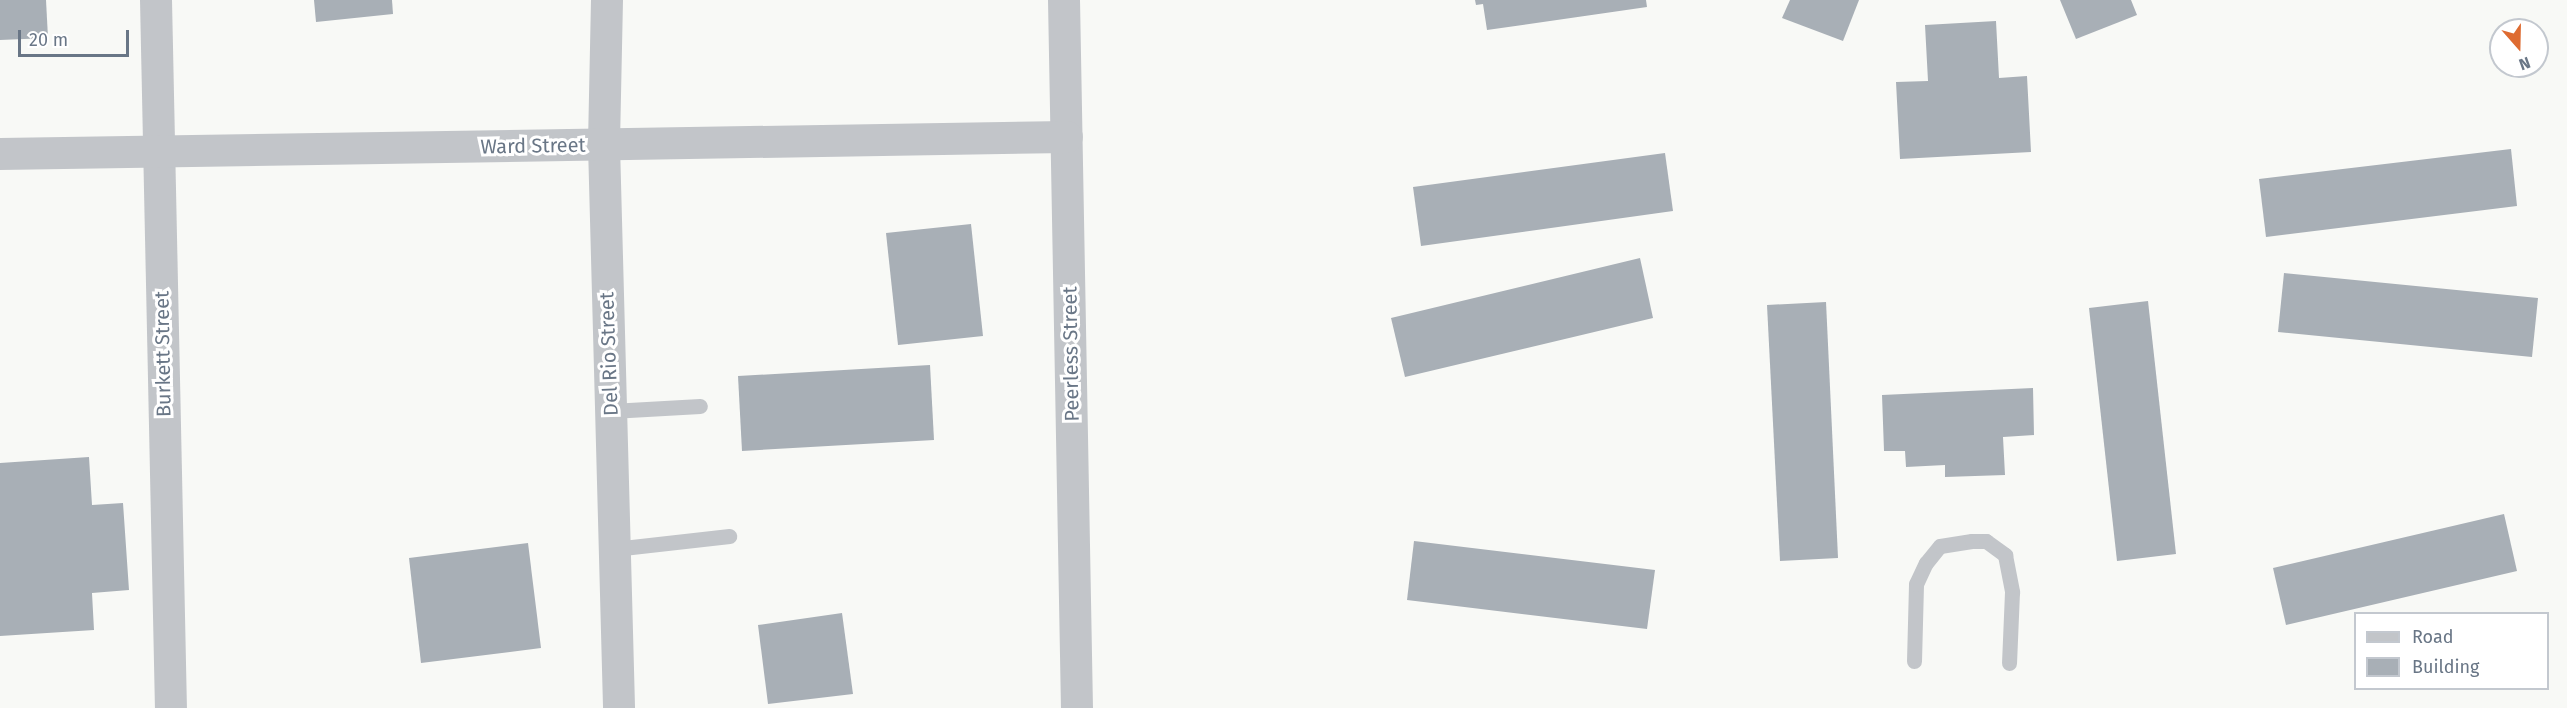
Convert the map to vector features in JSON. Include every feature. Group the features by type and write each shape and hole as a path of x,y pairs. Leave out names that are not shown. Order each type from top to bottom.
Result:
{"street":[{"name":"Burkett Street","path":"156,0 171,708"},
{"name":"Del Rio Street","path":"607,0 604,145 619,708"},
{"name":"Peerless Street","path":"1064,0 1077,708"},
{"name":"Ward Street","path":"0,154 1066,137"}],"lane":[{"path":"611,411 700,406"},
{"path":"614,549 729,536"},
{"path":"1914,661 1916,584 1926,563 1940,546 1972,541 1986,542 2005,555 2012,592 2009,663"}],"building":[{"path":"0,0 46,0 48,38 0,40"},
{"path":"314,0 392,0 393,14 316,22"},
{"path":"1475,0 1646,0 1647,7 1487,30 1483,4 1476,5"},
{"path":"1790,0 1859,0 1843,41 1782,18"},
{"path":"2060,0 2131,0 2137,15 2076,39"},
{"path":"1996,21 1999,78 2027,76 2031,152 1900,159 1896,82 1928,81 1925,25"},
{"path":"2511,149 2517,206 2266,237 2259,179"},
{"path":"1665,153 1673,211 1421,246 1413,187"},
{"path":"971,224 983,336 898,345 886,233"},
{"path":"1640,258 1653,318 1405,377 1391,318"},
{"path":"2284,273 2538,298 2532,357 2278,332"},
{"path":"2148,301 2176,554 2117,561 2089,308"},
{"path":"1826,302 1838,558 1780,561 1767,305"},
{"path":"930,365 934,440 742,451 738,376"},
{"path":"2033,388 2034,435 2003,437 2005,475 1945,477 1945,465 1906,467 1905,451 1884,451 1882,395"},
{"path":"89,457 92,505 123,503 129,590 92,593 94,630 0,636 0,463"},
{"path":"2504,514 2517,571 2286,625 2273,568"},
{"path":"1414,541 1655,570 1647,629 1407,600"},
{"path":"528,543 541,648 421,663 409,558"},
{"path":"842,613 853,694 768,704 758,625"}]}
